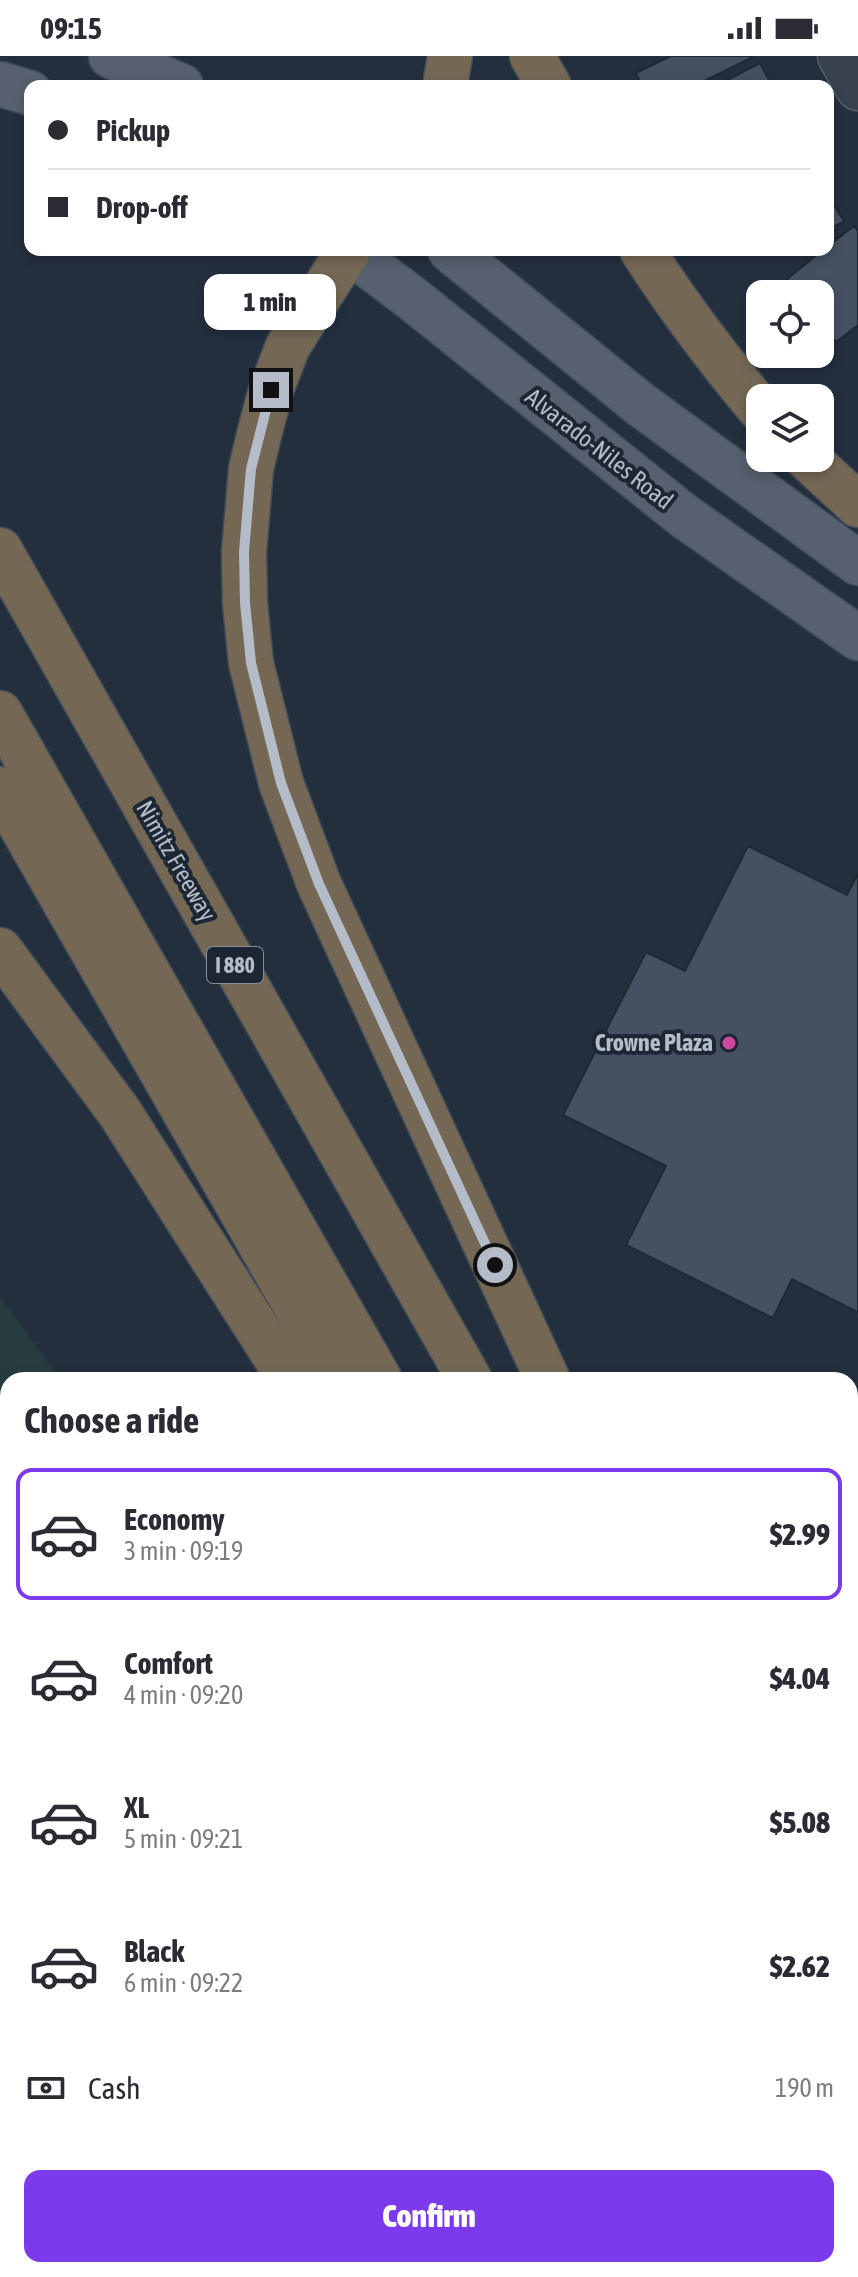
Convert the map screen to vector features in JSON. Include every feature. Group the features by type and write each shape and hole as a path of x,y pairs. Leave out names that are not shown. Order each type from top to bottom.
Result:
{"highway":[{"path":"446,80 450,56"},
{"path":"532,56 546,80"},
{"path":"344,256 288,346 271,390 251,469 244,552 251,663 281,783 319,884 544,1372"},
{"path":"646,256 705,342 746,392"},
{"path":"822,472 858,505"},
{"name":"Nimitz Freeway","path":"0,550 465,1372"},
{"path":"0,713 375,1372"},
{"path":"0,789 333,1372"},
{"path":"0,950 120,1113 285,1372"}],"main road":[{"path":"111,56 167,80"},
{"path":"0,84 24,91"},
{"name":"Alvarado-Niles Road","path":"356,256 684,516 858,638"},
{"path":"457,256 640,404 858,563"}],"street":[{"path":"840,56 858,88"}],"green space":[{"path":"0,1297 55,1372 0,1372"}],"building":[{"path":"671,56 753,57 706,80 639,80 636,73"},
{"path":"760,63 769,80 727,80"},
{"path":"834,205 844,221 834,227"},
{"path":"854,226 858,231 858,325 836,342 834,280 787,279 816,256 834,256 834,241"},
{"name":"Crowne Plaza","path":"748,846 847,895 858,873 858,1312 792,1279 773,1318 626,1245 666,1166 563,1115 646,952 685,971"}],"place":[{"name":"Crowne Plaza","path":"729,1043"}],"route":[{"path":"271,390 251,469 244,552 245,603 251,663 281,783 319,884 495,1265"}]}
